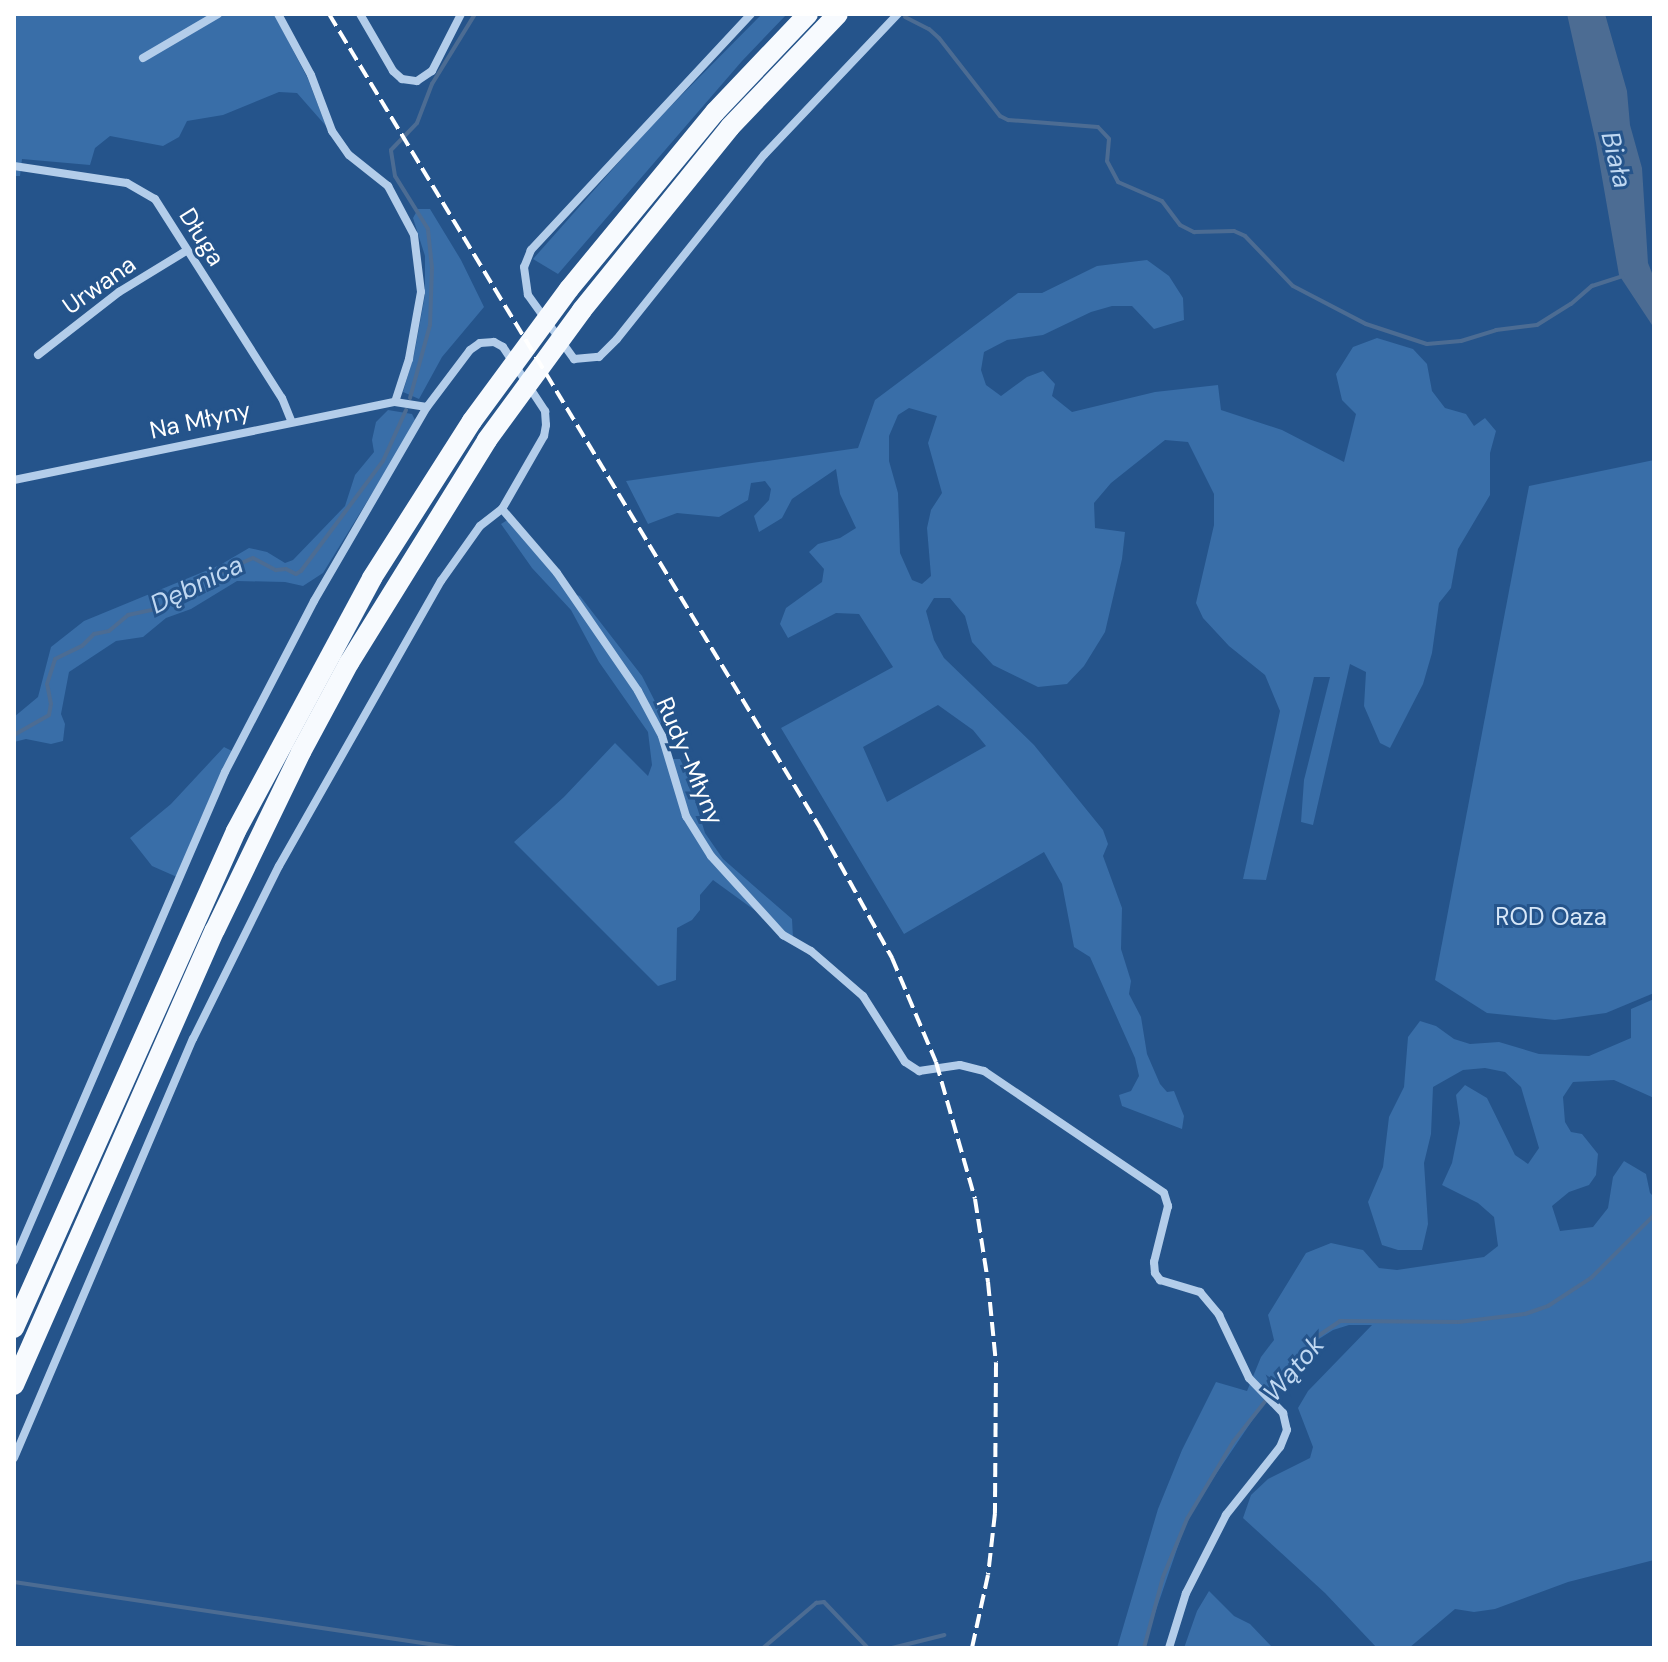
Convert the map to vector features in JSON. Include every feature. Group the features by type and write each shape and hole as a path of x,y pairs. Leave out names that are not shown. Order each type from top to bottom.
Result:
{"main road":[{"path":"14,1328 193,922 279,745 380,565 494,390 569,289 715,112 808,14"},
{"path":"14,1385 197,971 301,752 409,563 506,413 582,310 730,127 838,14"}],"street":[{"path":"143,58 218,14"},
{"path":"278,14 311,75 332,131 349,155 388,186 414,235 421,292 409,359 395,402 427,407"},
{"path":"360,14 393,71 402,79 417,81 432,71 461,14"},
{"path":"751,14 531,250 524,267 528,295 574,359 599,357 617,339 764,155 827,84 898,14"},
{"name":"Długa","path":"14,166 127,183 155,199 282,398 291,420"},
{"name":"Urwana","path":"38,355 119,292 186,251"},
{"path":"14,1261 225,772 314,601 427,407 470,350 480,343 494,342 503,347 545,411 544,436 502,509 480,526 441,581 279,866 193,1039 14,1458"},
{"name":"Na Młyny","path":"14,480 291,420 395,402"},
{"name":"Rudy-Młyny","path":"502,509 557,573 638,691 662,736 686,816 711,856 740,891 783,935 811,951 863,996 912,1067 919,1071 960,1065 984,1071 1164,1193 1168,1206 1154,1262 1155,1273 1160,1280 1200,1292 1219,1315 1249,1378 1283,1413 1287,1430 1280,1447 1226,1515 1186,1593 1169,1648"}],"green space":[{"path":"14,14 274,14 308,79 326,126 297,93 279,92 223,115 187,121 179,137 163,146 110,136 95,148 90,165 22,159 20,176 14,176"},
{"path":"762,14 787,14 742,61 558,274 533,259 650,127"},
{"path":"418,209 430,209 461,260 484,307 442,357 419,399 403,392 414,355 425,295 425,256 413,218"},
{"path":"1147,260 1169,276 1183,298 1184,320 1154,329 1132,306 1112,306 1091,312 1043,335 1007,340 984,352 981,370 986,385 1001,396 1027,377 1043,371 1055,384 1052,396 1072,412 1155,392 1218,385 1221,410 1282,430 1344,462 1356,414 1342,400 1336,374 1353,347 1377,338 1413,349 1427,364 1432,391 1445,408 1466,414 1474,426 1485,418 1496,431 1490,453 1490,495 1458,549 1451,588 1439,603 1432,653 1423,684 1390,748 1380,743 1364,706 1366,672 1350,664 1313,825 1301,822 1304,780 1330,677 1314,677 1266,880 1243,879 1280,711 1265,675 1229,646 1203,618 1196,603 1214,525 1214,494 1188,442 1165,440 1111,483 1094,503 1095,528 1125,532 1122,559 1105,632 1084,666 1067,684 1038,687 993,665 972,642 965,616 950,598 934,598 926,611 934,640 944,658 1034,745 1103,830 1108,844 1103,856 1122,908 1121,949 1131,981 1129,994 1141,1017 1147,1054 1160,1084 1167,1092 1174,1091 1184,1116 1182,1129 1122,1106 1119,1095 1131,1091 1139,1076 1135,1058 1090,957 1074,947 1062,884 1044,852 904,934 781,728 893,667 859,614 836,613 788,638 780,624 786,608 822,582 824,569 809,552 818,544 840,538 856,528 840,494 836,469 792,499 782,518 759,532 754,516 769,500 771,489 765,481 751,483 748,500 719,517 677,513 648,524 626,481 858,448 875,400 1018,293 1042,293 1097,266","holes":["909,408 937,416 928,443 942,493 931,510 927,528 931,576 922,584 912,580 900,553 898,493 889,461 889,436 898,415","938,705 973,730 986,746 887,802 863,747"]},
{"path":"388,410 412,414 416,422 323,573 303,586 285,582 237,581 191,609 166,618 143,637 116,641 69,672 61,714 65,724 63,741 51,744 26,739 14,742 14,717 38,697 51,647 84,621 220,565 249,548 267,552 285,563 293,560 345,506 355,475 374,452 372,440 376,422"},
{"name":"ROD Oaza","path":"1654,460 1654,993 1606,1013 1555,1020 1487,1013 1435,980 1529,486"},
{"path":"509,519 570,593 580,596 642,676 663,717 659,728 669,759 680,759 686,771 705,833 723,859 792,919 793,938 713,880 700,895 700,910 692,920 677,928 676,980 658,986 514,842 564,797 615,743 648,776 652,765 648,732 599,662 571,610 532,568 501,524"},
{"path":"224,747 234,752 199,822 177,877 152,866 130,838 171,804"},
{"path":"1654,999 1654,1098 1614,1080 1573,1082 1563,1097 1565,1122 1571,1132 1582,1134 1598,1154 1596,1175 1589,1185 1569,1192 1552,1206 1560,1231 1593,1227 1608,1208 1613,1177 1624,1161 1646,1174 1650,1193 1654,1197 1654,1560 1568,1582 1495,1609 1474,1612 1455,1609 1409,1648 1377,1648 1325,1593 1243,1518 1251,1495 1268,1479 1310,1458 1313,1447 1298,1408 1308,1391 1372,1325 1349,1325 1333,1330 1300,1351 1189,1514 1143,1648 1117,1648 1158,1509 1182,1450 1216,1382 1247,1391 1261,1357 1274,1340 1268,1315 1306,1253 1331,1243 1363,1250 1379,1268 1397,1270 1484,1257 1498,1246 1494,1217 1478,1203 1442,1185 1452,1163 1460,1123 1456,1095 1465,1085 1487,1098 1515,1155 1528,1164 1539,1148 1521,1087 1505,1072 1485,1068 1463,1070 1433,1087 1431,1134 1424,1163 1428,1224 1422,1250 1398,1250 1382,1245 1368,1202 1383,1167 1389,1117 1404,1087 1408,1037 1420,1021 1470,1044 1499,1042 1539,1054 1589,1056 1631,1038 1631,1009"},
{"path":"1209,1591 1234,1616 1250,1624 1273,1648 1184,1648 1197,1611"}],"water":[{"name":"Biała","path":"1567,14 1605,14 1627,91 1630,125 1642,168 1648,263 1654,278 1654,328 1619,275 1596,143"}],"waterway":[{"name":"Dębnica","path":"410,398 430,325 432,268 428,229 395,176 391,150 417,123 432,84 475,14"},
{"name":"Dębnica","path":"905,17 929,29 939,38 1000,116 1008,120 1098,127 1109,139 1107,161 1118,182 1162,201 1180,225 1194,232 1234,231 1245,236 1293,286 1366,324 1427,344 1461,341 1496,330 1537,325 1571,304 1592,286 1622,276"},
{"name":"Dębnica","path":"14,735 49,715 51,704 47,684 55,659 82,646 94,634 109,631 128,615 160,608 197,583 253,558 276,570 286,569 296,574 301,571 383,461 406,410"},
{"name":"Wątok","path":"1144,1648 1163,1577 1187,1519 1233,1442 1315,1338 1340,1321 1459,1322 1525,1314 1548,1306 1591,1278 1654,1215"},
{"path":"14,1582 456,1648"},
{"path":"763,1648 816,1603 824,1602 868,1648"},
{"path":"892,1648 944,1635"}],"railway":[{"path":"329,14 820,828 892,958 936,1062 975,1199 996,1363 995,1513 988,1575 972,1648"}]}
